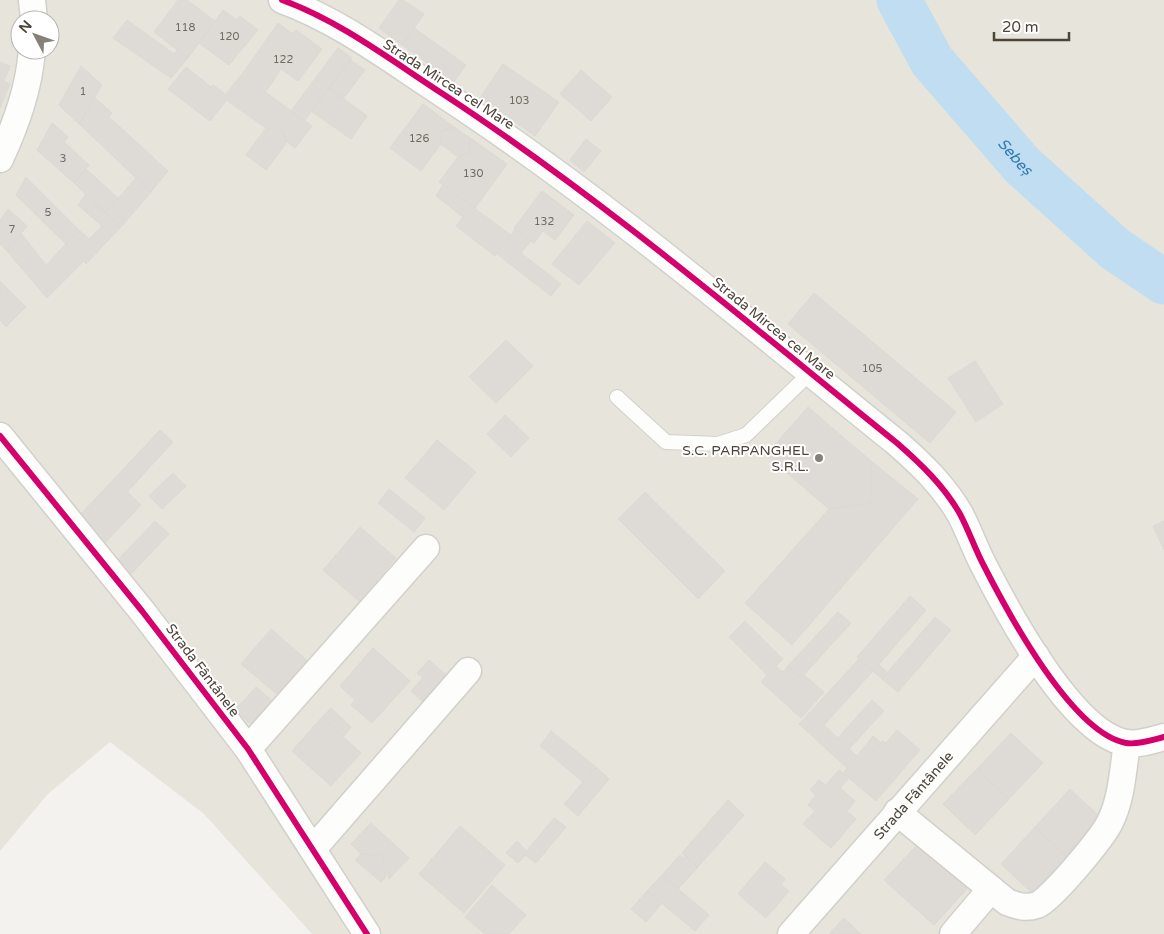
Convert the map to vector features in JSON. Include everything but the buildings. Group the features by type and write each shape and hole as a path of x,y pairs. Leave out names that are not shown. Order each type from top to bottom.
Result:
{"street":[{"name":"Strada Mircea cel Mare","path":"282,0 335,25 504,134 583,191 930,472 959,514 984,566 1058,690 1086,719 1108,737 1127,743 1164,738"},
{"path":"0,159 17,122 31,60"},
{"name":"Strada Fântânele","path":"0,436 142,611 248,749 367,934"},
{"path":"248,749 426,548"},
{"name":"Strada Fântânele","path":"791,934 896,812 1036,656"},
{"path":"313,849 468,671"},
{"path":"896,812 1007,902 1021,908 1038,904 1050,894 1096,842 1110,822 1119,795 1127,743"},
{"path":"953,934 991,889"}],"lane":[{"path":"617,397 666,442 718,444 746,435 810,373"}],"shaded area":[{"path":"0,0 1164,0 1164,934 312,934 204,814 110,742 48,794 0,851"}],"waterway":[{"name":"Sebeș","path":"899,0 932,61 1022,165 1115,249 1164,282"}],"cycle path":[{"path":"282,0 324,19 365,42 502,134 618,219 897,443 932,476 954,504 984,566 1025,640 1064,695 1084,718 1105,734 1126,743 1145,742 1164,737"},
{"path":"0,436 142,611 248,749 367,934"}],"place":[{"name":"S.C. PARPANGHEL S.R.L.","path":"819,458"}]}
